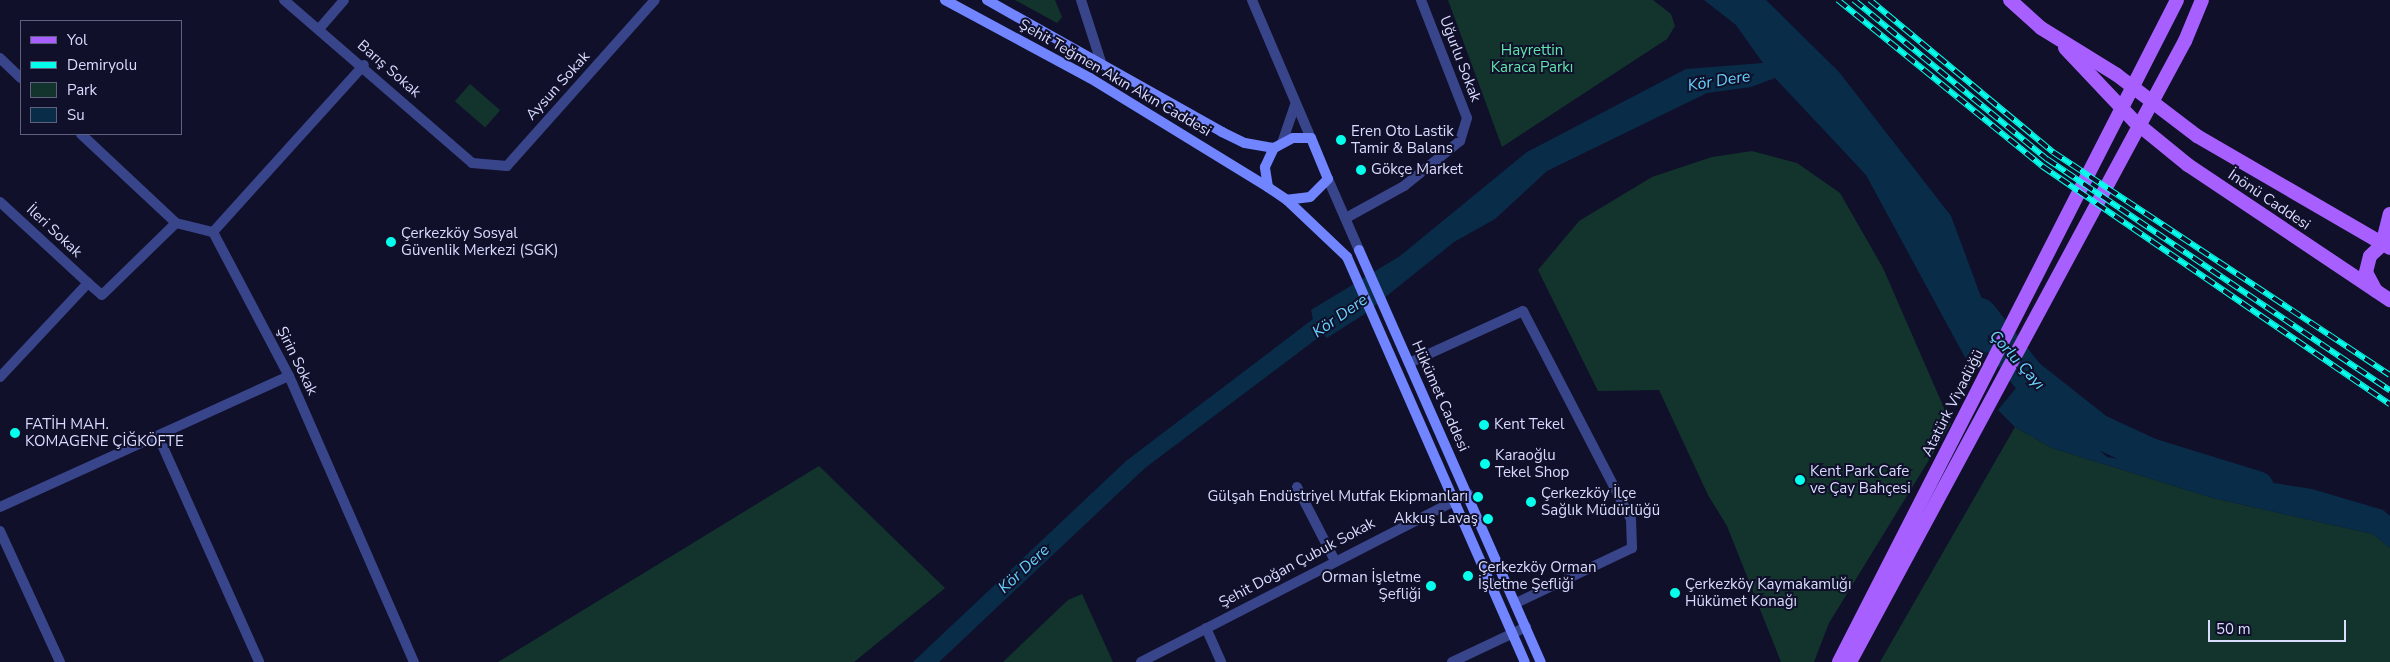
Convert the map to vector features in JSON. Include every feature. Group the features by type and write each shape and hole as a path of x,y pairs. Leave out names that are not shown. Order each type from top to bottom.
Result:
{"main road":[{"name":"Şehit Teğmen Akın Akın Caddesi","path":"945,0 1090,78 1268,187"},
{"name":"Şehit Teğmen Akın Akın Caddesi","path":"987,0 1101,62 1222,132 1245,143 1278,145"},
{"path":"2010,0 2049,31"},
{"name":"Atatürk Viyadüğü","path":"1839,662 2167,26 2177,0"},
{"name":"Atatürk Viyadüğü","path":"1850,662 2185,41 2202,0"},
{"name":"İnönü Caddesi","path":"2049,31 2258,174 2386,247"},
{"name":"İnönü Caddesi","path":"2049,31 2134,121 2188,165 2376,292 2390,299"},
{"path":"1311,138 1328,179 1314,194 1287,200 1268,187 1265,166 1278,145 1311,138"},
{"name":"Hükümet Caddesi","path":"1287,200 1347,257 1525,662"},
{"path":"2376,292 2366,272 2370,256 2386,247 2390,214"},
{"name":"Hükümet Caddesi","path":"1358,250 1541,662"},
{"path":"1492,587 1506,605 1516,603"},
{"path":"1511,630 1508,611 1516,603"}],"street":[{"name":"Barış Sokak","path":"284,0 364,65 472,163"},
{"path":"319,29 344,0"},
{"name":"Aysun Sokak","path":"472,163 507,166 655,0"},
{"path":"1081,0 1101,62"},
{"path":"1252,0 1311,138"},
{"name":"Uğurlu Sokak","path":"1346,218 1404,186 1460,141 1467,118 1421,0"},
{"path":"0,58 20,77"},
{"path":"82,135 176,223 213,232 364,65"},
{"path":"1278,145 1294,118 1295,101"},
{"path":"1328,179 1358,250"},
{"name":"İleri Sokak","path":"0,202 88,283"},
{"path":"0,377 88,283 102,295 176,223"},
{"name":"Şirin Sokak","path":"213,232 289,376 414,662"},
{"path":"1409,364 1523,311 1631,519 1632,548 1516,603"},
{"path":"0,507 159,438 289,376"},
{"path":"159,438 259,662"},
{"path":"1297,487 1334,559"},
{"name":"Şehit Doğan Çubuk Sokak","path":"1141,662 1334,559 1468,494"},
{"path":"0,531 60,662"},
{"path":"1452,662 1511,630 1526,627"},
{"path":"1206,628 1220,662"}],"green space":[{"path":"1015,0 1055,0 1062,17 1057,23"},
{"name":"Hayrettin Karaca Parkı","path":"1448,0 1653,0 1671,14 1675,26 1667,39 1502,147"},
{"path":"470,84 500,110 485,128 455,101"},
{"path":"1752,151 1797,163 1840,193 1883,268 1951,424 1829,623 1814,662 1781,662 1727,526 1708,495 1659,390 1598,391 1538,270 1579,221 1652,177 1712,157"},
{"path":"2015,427 2052,448 2213,498 2373,534 2390,548 2390,662 1880,662"},
{"path":"819,466 945,588 854,662 498,662"},
{"path":"1082,594 1113,662 1003,662 1068,600"}],"water":[{"name":"Kör Dere","path":"1704,0 1766,0 1839,72 1951,216 1996,337 1974,374 1866,175 1775,78 1751,87 1707,93 1547,171 1495,219 1454,242 1363,315 1327,338 1323,334 1145,468 939,662 913,662 1126,461 1313,319 1311,310 1400,256 1527,152 1686,69 1763,63 1736,25"},
{"path":"2021,382 2107,457 2312,489 2383,510 2390,516 2390,548 2373,534 2213,498 2052,448 2015,427 1998,410"}],"waterway":[{"name":"Çorlu Çayı","path":"1980,315 2027,375 2098,431 2150,455 2257,488"}],"railway":[{"path":"1838,0 2042,166 2390,404"},
{"path":"1854,0 2047,159 2390,390"},
{"path":"1870,0 2053,152 2390,375"}],"place":[{"name":"Eren Oto Lastik Tamir & Balans","path":"1341,140"},
{"name":"Gökçe Market","path":"1361,170"},
{"name":"Çerkezköy Sosyal Güvenlik Merkezi (SGK)","path":"391,242"},
{"name":"Kent Tekel","path":"1484,425"},
{"name":"FATİH MAH. KOMAGENE ÇİĞKÖFTE","path":"15,433"},
{"name":"Karaoğlu Tekel Shop","path":"1485,464"},
{"name":"Kent Park Cafe ve Çay Bahçesi","path":"1800,480"},
{"name":"Gülşah Endüstriyel Mutfak Ekipmanları","path":"1478,497"},
{"name":"Çerkezköy İlçe Sağlık Müdürlüğü","path":"1531,502"},
{"name":"Akkuş Lavaş","path":"1488,519"},
{"name":"Çerkezköy Orman İşletme Şefliği","path":"1468,576"},
{"name":"Orman İşletme Şefliği","path":"1431,586"},
{"name":"Çerkezköy Kaymakamlığı Hükümet Konağı","path":"1675,593"}]}
